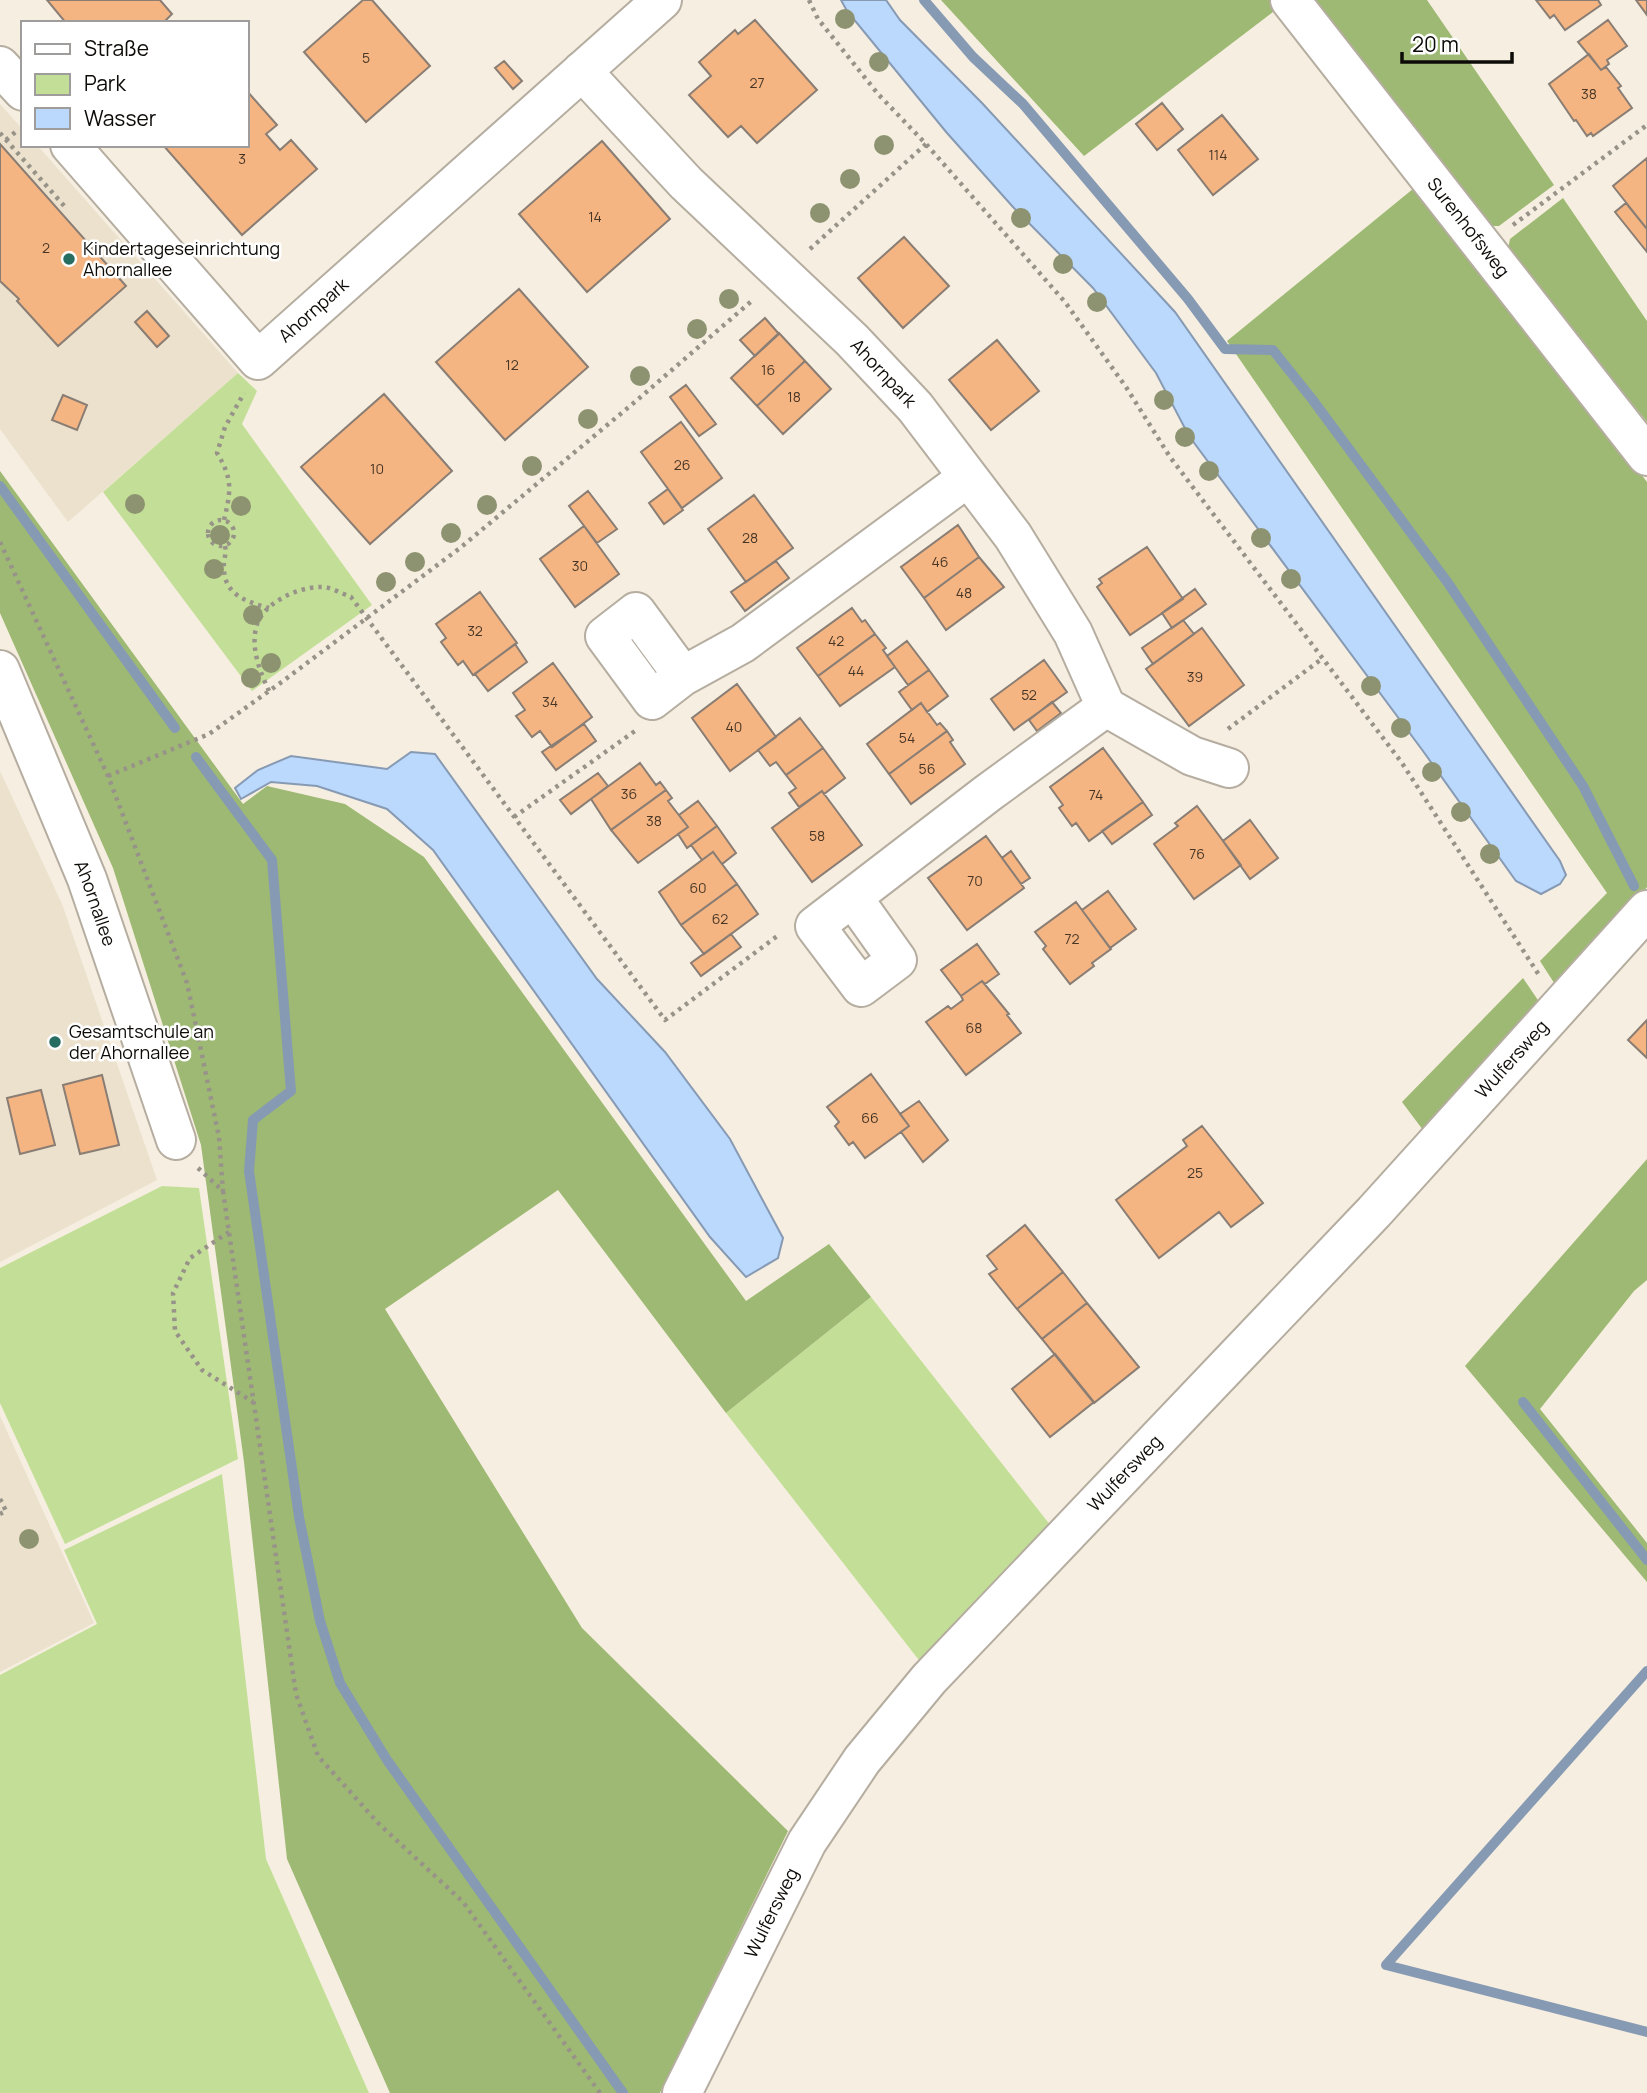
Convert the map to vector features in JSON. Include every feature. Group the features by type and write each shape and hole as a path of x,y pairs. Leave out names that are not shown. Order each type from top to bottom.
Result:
{"street":[{"name":"Ahornpark","path":"258,360 662,0"},
{"name":"Surenhofsweg","path":"1290,0 1647,456"},
{"path":"0,65 21,89"},
{"name":"Ahornpark","path":"582,71 686,183 852,340 915,407 1013,536 1073,633 1106,707"},
{"path":"72,147 258,360"},
{"path":"683,676 636,612 605,636 652,700 683,676 743,643 967,478"},
{"name":"Ahornallee","path":"0,670 87,879 176,1140"},
{"path":"853,898 897,960 861,987 815,926 988,793 1106,707 1192,757 1229,768"},
{"name":"Wulfersweg","path":"682,2093 807,1842 862,1760 929,1679 1374,1212 1647,910"}],"path":[{"path":"809,0 818,19 877,94 926,144 1065,302 1126,387 1170,457 1402,763 1560,1008"},
{"path":"1485,247 1647,125"},
{"path":"6,140 21,128"},
{"path":"0,133 66,208"},
{"path":"108,776 209,734 460,548 626,410 926,144"},
{"path":"224,520 229,497 229,471 217,453 225,427 243,396 258,360"},
{"path":"217,520 229,522 234,533 230,543 225,546 212,543 208,537 211,524 217,520"},
{"path":"0,542 108,776 187,984 219,1137 223,1191 296,1693 318,1756 379,1824 463,1902 600,2093"},
{"path":"225,546 224,568 229,588 246,602 269,608"},
{"path":"269,691 260,673 254,644 256,626 269,608 279,598 323,586 351,597 665,1020 779,935 815,926"},
{"path":"1192,757 1322,657"},
{"path":"514,817 635,731 652,700"},
{"path":"176,1140 190,1160 223,1191"},
{"path":"229,1232 190,1258 173,1293 175,1331 202,1370 253,1402"},
{"path":"0,1499 6,1511 0,1514"}],"shaded area":[{"name":"Kindertageseinrichtung Ahornallee","path":"0,104 21,128 21,147 39,147 238,373 68,522 0,429"},
{"name":"Gesamtschule an der Ahornallee","path":"0,771 62,904 157,1180 0,1262"},
{"path":"0,1416 94,1623 0,1672"}],"green space":[{"path":"941,0 1278,0 1282,5 1084,156"},
{"path":"1306,0 1427,0 1554,185 1499,226 1486,226"},
{"path":"1419,184 1647,482 1647,887 1622,919 1558,989 1540,961 1607,893 1227,341"},
{"path":"1563,198 1647,321 1647,422 1508,249 1510,239"},
{"path":"238,373 257,391 242,424 372,605 252,691 103,492"},
{"path":"0,471 243,804 267,786 345,804 424,857 746,1301 829,1244 871,1297 726,1413 558,1190 385,1309 582,1628 788,1831 660,2093 390,2093 287,1859 244,1462 201,1145 113,868 0,613"},
{"path":"1523,978 1542,1006 1426,1134 1402,1102"},
{"path":"1647,1159 1647,1280 1634,1291 1540,1409 1647,1543 1647,1582 1465,1366"},
{"path":"162,1186 199,1188 238,1459 65,1544 0,1403 0,1268"},
{"path":"871,1297 1051,1526 922,1664 726,1413"},
{"path":"222,1474 266,1859 369,2093 0,2093 0,1675 97,1624 64,1550"}],"water":[{"path":"841,0 886,0 900,20 982,103 1175,312 1560,861 1566,875 1560,884 1541,894 1516,881 1189,436 1156,373 1093,288 1013,207 947,133 847,11"},
{"path":"411,752 435,754 597,979 665,1052 730,1139 783,1238 778,1258 746,1277 710,1237 433,850 387,809 317,786 271,782 241,799 235,788 258,770 291,756 387,769"}],"building":[{"path":"47,0 160,0 172,14 165,21 64,21"},
{"path":"363,0 372,0 430,66 366,122 304,52"},
{"path":"1536,0 1598,0 1601,5 1565,30 1554,15 1550,18"},
{"path":"1636,0 1647,0 1647,15"},
{"path":"755,20 817,90 757,143 741,126 728,137 689,95 711,76 699,62 735,30 738,34"},
{"path":"1608,20 1627,46 1607,60 1609,64 1601,70 1578,42"},
{"path":"1589,54 1601,70 1606,67 1621,86 1618,88 1632,108 1593,136 1591,133 1587,136 1576,120 1574,121 1549,84"},
{"path":"504,61 522,81 513,89 495,68"},
{"path":"248,92 277,125 266,134 280,150 291,140 317,169 242,235 165,147 248,147"},
{"path":"1162,103 1183,129 1157,150 1136,124"},
{"path":"1222,115 1258,159 1213,195 1178,150"},
{"path":"602,141 670,219 587,292 519,214"},
{"path":"0,144 126,286 58,346 17,301 19,299 0,281"},
{"path":"1647,158 1647,229 1613,186"},
{"path":"1626,203 1647,229 1647,252 1615,212"},
{"path":"904,237 949,286 903,328 858,278"},
{"path":"519,289 588,367 505,440 436,362"},
{"path":"147,311 169,336 157,347 135,322"},
{"path":"765,318 779,334 755,356 740,340"},
{"path":"779,333 805,361 757,406 731,378"},
{"path":"997,340 1039,391 991,430 949,380"},
{"path":"805,361 831,389 783,434 757,406"},
{"path":"686,385 716,424 699,436 670,397"},
{"path":"384,394 452,471 370,544 301,467"},
{"path":"63,395 87,405 77,430 52,420"},
{"path":"681,422 722,478 682,508 641,452"},
{"path":"668,489 683,510 664,524 649,503"},
{"path":"588,491 617,529 597,543 569,506"},
{"path":"754,495 793,548 746,582 708,529"},
{"path":"958,525 979,557 924,598 901,567"},
{"path":"584,526 619,574 575,607 540,559"},
{"path":"1147,547 1183,599 1130,635 1097,587 1102,583 1099,579"},
{"path":"979,557 1004,587 946,630 924,598"},
{"path":"776,561 789,578 745,611 731,592"},
{"path":"1195,589 1206,604 1172,628 1162,613"},
{"path":"480,592 517,643 473,675 463,661 458,665 441,642 446,638 436,624"},
{"path":"852,608 875,634 818,676 797,648"},
{"path":"1183,620 1194,634 1153,664 1142,648"},
{"path":"1202,628 1244,685 1189,726 1146,669"},
{"path":"875,634 886,648 883,650 895,667 840,706 818,676"},
{"path":"907,641 929,670 908,685 887,656"},
{"path":"515,644 527,662 488,691 475,674"},
{"path":"1044,660 1067,692 1014,730 991,699"},
{"path":"553,663 592,717 552,747 540,731 532,737 516,716 525,710 513,693"},
{"path":"929,670 948,696 927,712 921,703 912,710 899,692"},
{"path":"737,684 776,737 730,771 692,718"},
{"path":"1052,702 1061,713 1037,731 1029,720"},
{"path":"921,703 937,725 940,723 947,731 889,774 867,744"},
{"path":"800,718 823,748 786,775 776,762 770,766 758,750"},
{"path":"584,724 596,741 556,770 542,752"},
{"path":"947,731 953,740 950,742 965,764 911,804 889,774"},
{"path":"823,748 845,778 824,794 822,791 799,807 789,793 796,788 786,775"},
{"path":"1103,748 1143,802 1089,841 1076,823 1072,826 1059,808 1063,805 1050,787"},
{"path":"640,763 656,785 660,782 666,790 611,830 591,799"},
{"path":"598,773 608,786 571,814 560,800"},
{"path":"666,790 672,798 668,801 688,827 638,863 611,830"},
{"path":"822,791 862,845 812,882 772,828"},
{"path":"698,801 717,826 687,848 678,834 688,827 679,815"},
{"path":"1143,802 1152,815 1112,844 1102,831"},
{"path":"1197,806 1241,865 1194,899 1154,844 1178,826 1175,823"},
{"path":"1250,820 1278,858 1250,879 1223,841"},
{"path":"717,826 736,853 722,864 713,852 702,860 691,845"},
{"path":"986,836 1024,888 967,930 928,878"},
{"path":"1011,851 1030,878 1021,884 1002,858"},
{"path":"713,852 737,884 681,925 659,892"},
{"path":"737,884 758,914 704,954 681,925"},
{"path":"1108,891 1136,929 1110,948 1082,910"},
{"path":"1076,902 1111,949 1070,984 1043,949 1046,946 1035,932"},
{"path":"731,934 741,947 701,976 691,963"},
{"path":"977,944 999,974 985,984 982,981 961,996 941,970"},
{"path":"982,981 1021,1033 966,1075 926,1022 948,1006 951,1009 963,1000 961,996"},
{"path":"1647,1020 1647,1058 1628,1040"},
{"path":"871,1074 909,1126 865,1158 853,1142 849,1145 835,1126 839,1122 827,1107"},
{"path":"102,1075 119,1145 80,1154 63,1085"},
{"path":"41,1090 55,1145 20,1154 7,1098"},
{"path":"919,1101 948,1140 923,1162 901,1132 909,1126 900,1114"},
{"path":"1202,1126 1263,1203 1231,1227 1219,1212 1159,1258 1116,1200 1187,1146 1183,1140"},
{"path":"1025,1225 1063,1272 1017,1309 989,1274 997,1269 987,1256"},
{"path":"1063,1272 1087,1303 1042,1339 1017,1309"},
{"path":"1087,1303 1139,1367 1094,1403 1042,1339"},
{"path":"1055,1354 1094,1402 1050,1437 1012,1389"}],"waterway":[{"path":"924,0 973,57 1023,104 1188,299 1225,349 1273,350 1448,583 1583,786 1634,886"},
{"path":"0,486 175,728"},
{"path":"196,757 272,860 291,1091 253,1120 249,1171 299,1517 320,1621 340,1683 387,1760 623,2093"},
{"path":"1523,1402 1647,1560"},
{"path":"1647,1671 1386,1965 1647,2032"}],"place":[{"name":"Kindertageseinrichtung Ahornallee","path":"69,259"},
{"name":"Gesamtschule an der Ahornallee","path":"55,1042"}]}
